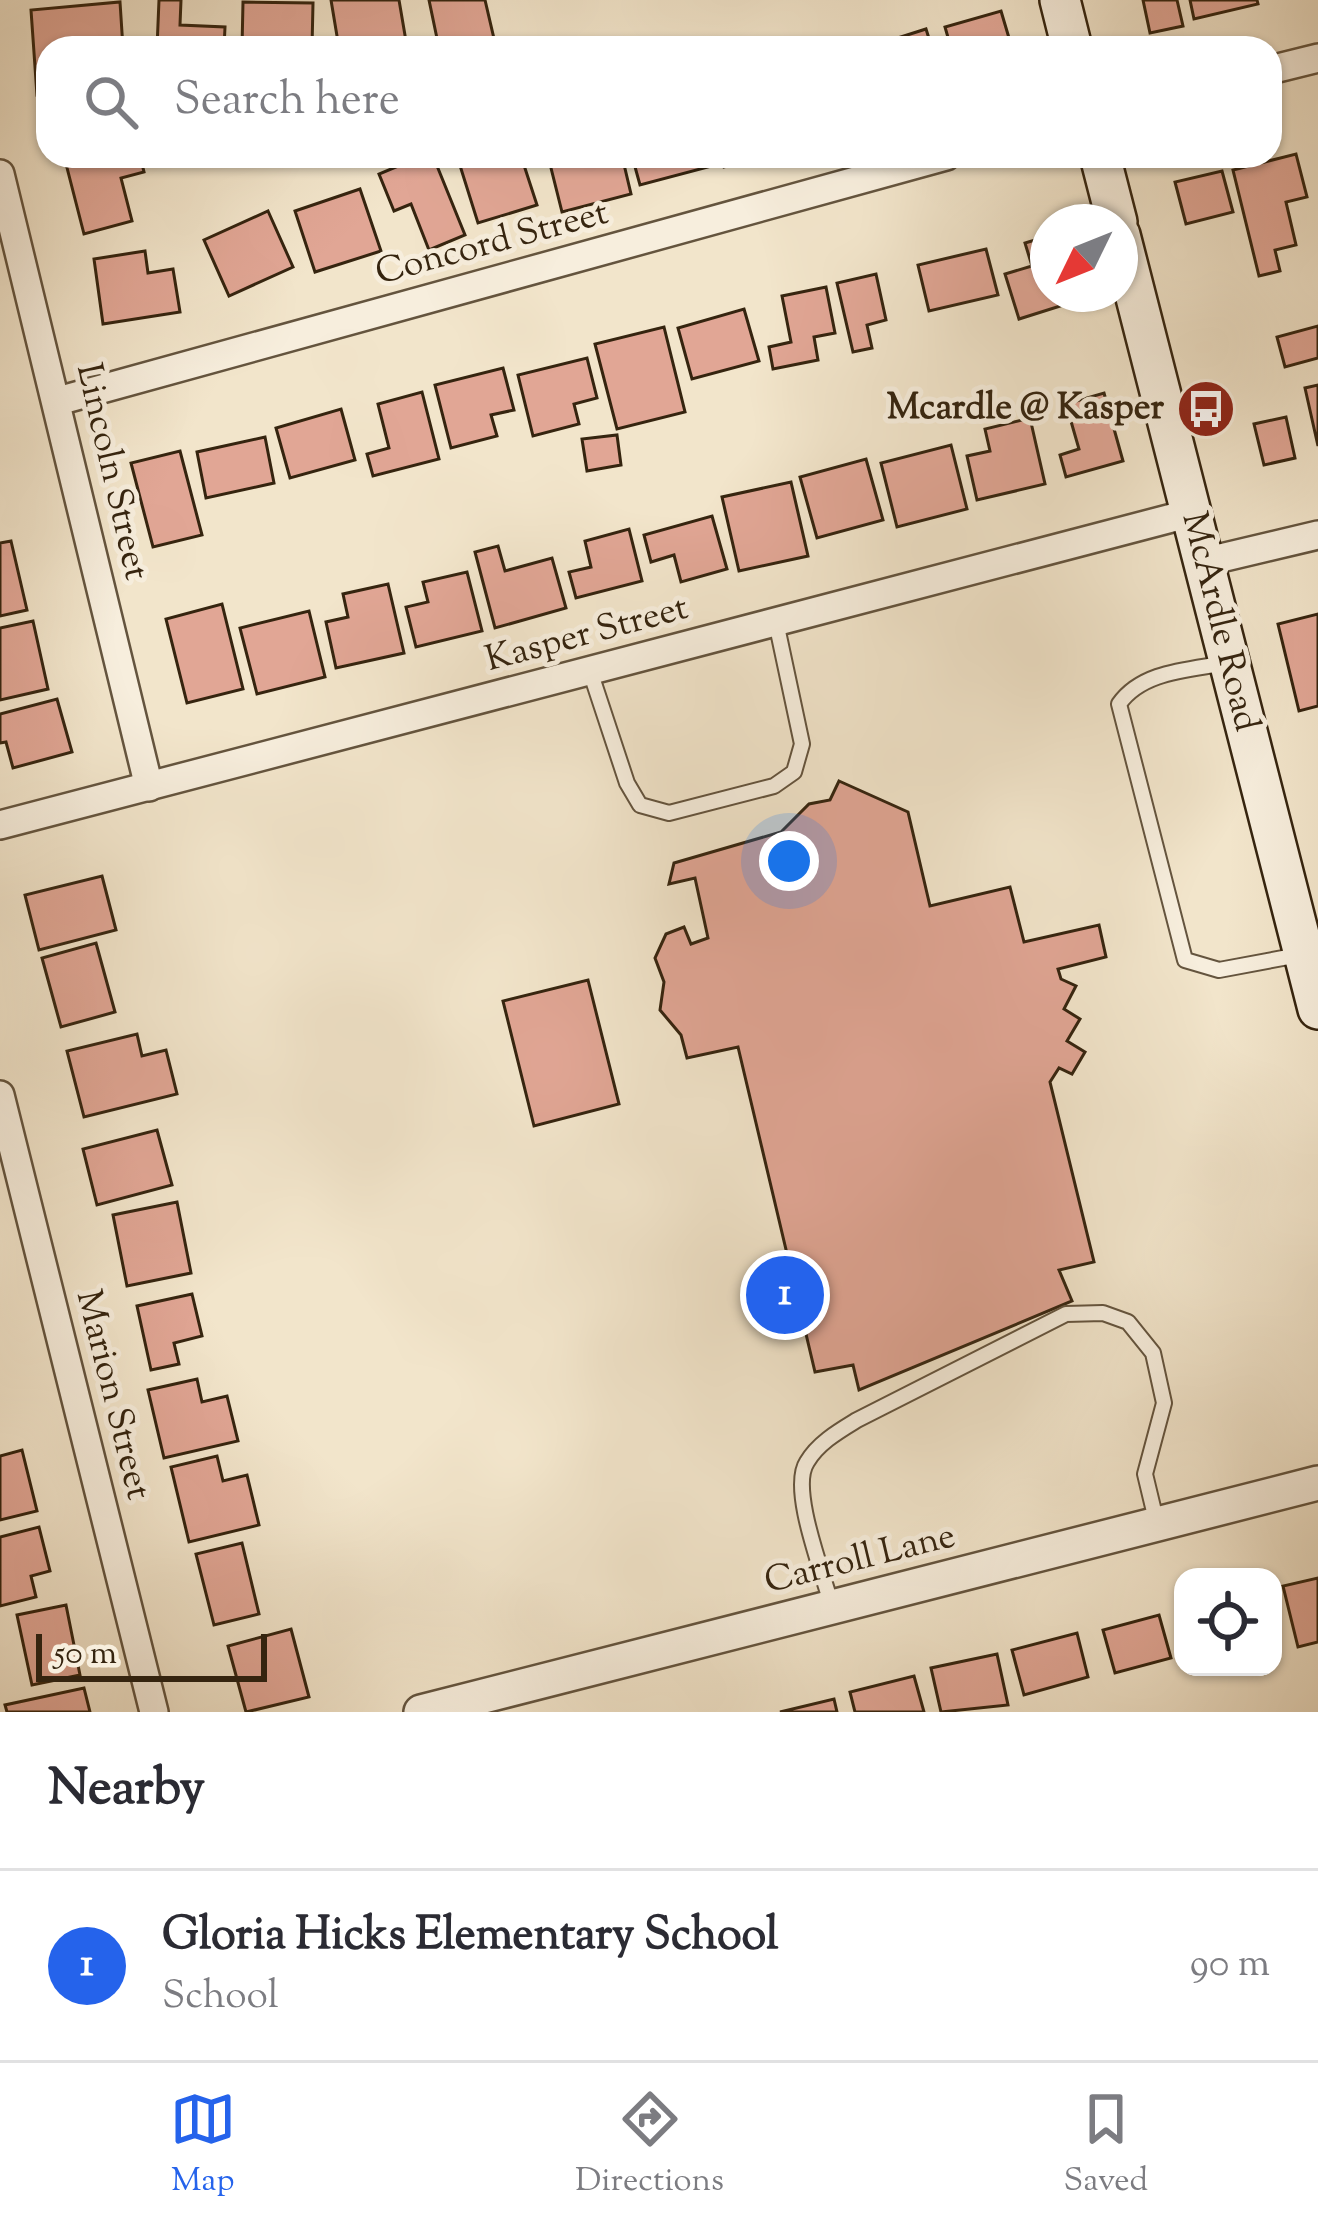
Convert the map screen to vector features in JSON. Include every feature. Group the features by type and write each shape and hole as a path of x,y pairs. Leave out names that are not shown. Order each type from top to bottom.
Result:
{"main road":[{"path":"1060,0 1069,36"},
{"path":"1103,168 1112,204"},
{"name":"McArdle Road","path":"1138,306 1317,1004"}],"street":[{"path":"1282,67 1318,58"},
{"name":"Concord Street","path":"58,401 903,168"},
{"name":"Lincoln Street","path":"0,174 149,788"},
{"name":"Kasper Street","path":"0,824 1191,513"},
{"path":"1204,562 1318,535"},
{"name":"Marion Street","path":"0,1095 154,1712"},
{"name":"Carroll Lane","path":"421,1712 1318,1483"}],"lane":[{"path":"590,671 627,783 640,805 669,813 774,786 794,772 802,744 776,622"},
{"path":"1229,662 1134,685 1119,704 1185,960 1220,970 1304,954"},
{"path":"832,1607 802,1500 804,1465 830,1436 856,1420 1066,1314 1103,1313 1128,1322 1153,1353 1164,1403 1145,1474 1157,1524"}],"building":[{"path":"159,0 181,0 180,25 225,27 225,36 158,36"},
{"path":"331,0 399,0 405,36 337,36"},
{"path":"429,0 485,0 493,36 436,36"},
{"path":"1143,0 1177,0 1183,26 1150,33"},
{"path":"1190,0 1257,0 1258,4 1194,19"},
{"path":"120,2 122,36 36,36 36,81 31,10"},
{"path":"243,2 313,3 312,36 242,36"},
{"path":"1001,11 1008,36 948,36 945,27"},
{"path":"1296,154 1307,197 1286,202 1296,245 1275,250 1280,271 1259,276 1233,170 1282,168 1282,158"},
{"path":"67,168 143,168 144,172 121,178 132,221 84,234"},
{"path":"393,168 438,168 465,235 429,250 411,204 394,211 379,174"},
{"path":"461,168 525,168 537,205 478,223"},
{"path":"551,168 625,168 631,194 562,212"},
{"path":"635,168 704,168 640,185"},
{"path":"1222,171 1233,212 1186,224 1175,182"},
{"path":"360,189 381,251 315,272 295,211"},
{"path":"268,211 293,267 229,296 204,240"},
{"path":"986,249 998,295 929,311 918,265"},
{"path":"145,251 148,273 173,269 180,312 103,324 94,259"},
{"path":"1030,267 1030,312 1041,312 1019,319 1005,274"},
{"path":"876,274 886,320 867,325 872,348 853,352 837,283"},
{"path":"826,287 835,333 814,337 818,360 773,369 769,347 791,342 782,296"},
{"path":"744,309 759,361 692,379 678,328"},
{"path":"1318,326 1318,358 1285,367 1277,337"},
{"path":"664,327 685,412 617,429 595,344"},
{"path":"587,358 597,398 574,404 579,424 533,436 518,375"},
{"path":"503,368 514,410 491,415 497,436 451,448 435,385"},
{"path":"1318,385 1318,446 1305,388"},
{"path":"422,392 439,459 373,476 367,454 389,448 378,404"},
{"path":"1104,393 1123,461 1066,477 1060,455 1079,449 1066,404"},
{"path":"341,409 355,460 290,478 276,428"},
{"path":"1286,417 1295,458 1264,465 1254,424"},
{"path":"1030,418 1045,484 977,500 967,456 990,451 985,429"},
{"path":"617,435 621,465 587,471 582,439"},
{"path":"265,437 274,483 206,498 197,452"},
{"path":"951,445 967,509 897,527 881,463"},
{"path":"180,451 202,535 153,547 131,463"},
{"path":"866,459 883,520 817,538 800,477"},
{"path":"791,482 808,556 739,571 722,497"},
{"path":"712,516 727,569 681,582 674,555 651,562 644,535"},
{"path":"629,529 642,581 576,598 569,572 591,567 585,541"},
{"path":"11,541 27,610 0,616 0,543"},
{"path":"498,546 505,571 552,558 566,608 495,628 475,552"},
{"path":"467,572 482,631 416,647 406,607 428,602 423,582"},
{"path":"388,584 404,653 336,668 326,622 348,617 343,594"},
{"path":"222,604 243,689 187,703 166,619"},
{"path":"309,611 325,677 257,694 240,628"},
{"path":"1318,614 1318,706 1299,711 1278,624"},
{"path":"33,621 48,689 0,700 0,628"},
{"path":"57,699 72,752 13,768 6,742 0,743 0,714"},
{"path":"839,781 908,812 930,906 1010,887 1024,942 1099,925 1106,957 1058,969 1061,979 1076,986 1064,1009 1080,1019 1067,1041 1085,1052 1072,1074 1059,1068 1050,1082 1094,1262 1059,1270 1072,1301 859,1390 853,1365 815,1372 738,1047 687,1058 681,1035 660,1010 664,982 655,958 666,934 684,927 691,944 708,938 695,878 669,884 674,863 781,832 809,804 830,800"},
{"path":"102,876 116,930 39,950 25,895"},
{"path":"96,943 115,1012 61,1027 42,958"},
{"path":"588,980 619,1104 534,1126 503,1001"},
{"path":"137,1034 142,1056 166,1050 177,1094 84,1117 67,1051"},
{"path":"157,1130 172,1185 97,1205 83,1149"},
{"path":"177,1202 191,1273 127,1286 113,1215"},
{"path":"192,1294 202,1336 174,1343 179,1364 151,1370 137,1306"},
{"path":"197,1379 202,1402 227,1396 238,1441 164,1458 148,1390"},
{"path":"22,1450 37,1511 0,1520 0,1456"},
{"path":"217,1456 223,1481 247,1475 259,1525 189,1542 171,1467"},
{"path":"39,1527 50,1571 31,1576 36,1597 0,1606 0,1537"},
{"path":"242,1543 259,1614 214,1625 196,1554"},
{"path":"1318,1578 1318,1642 1298,1647 1283,1586"},
{"path":"66,1605 80,1675 32,1685 17,1615"},
{"path":"1159,1615 1171,1658 1115,1673 1103,1630"},
{"path":"291,1629 309,1697 246,1712 228,1646"},
{"path":"1077,1633 1088,1677 1024,1695 1012,1650"},
{"path":"997,1654 1008,1705 941,1712 931,1668"},
{"path":"914,1676 924,1712 855,1712 850,1692"},
{"path":"84,1688 90,1712 7,1712 5,1705"},
{"path":"834,1699 837,1712 780,1712"}],"place":[{"name":"Mcardle @ Kasper","path":"1206,409"},
{"name":"Gloria Hicks Elementary School","path":"785,1295"}]}
